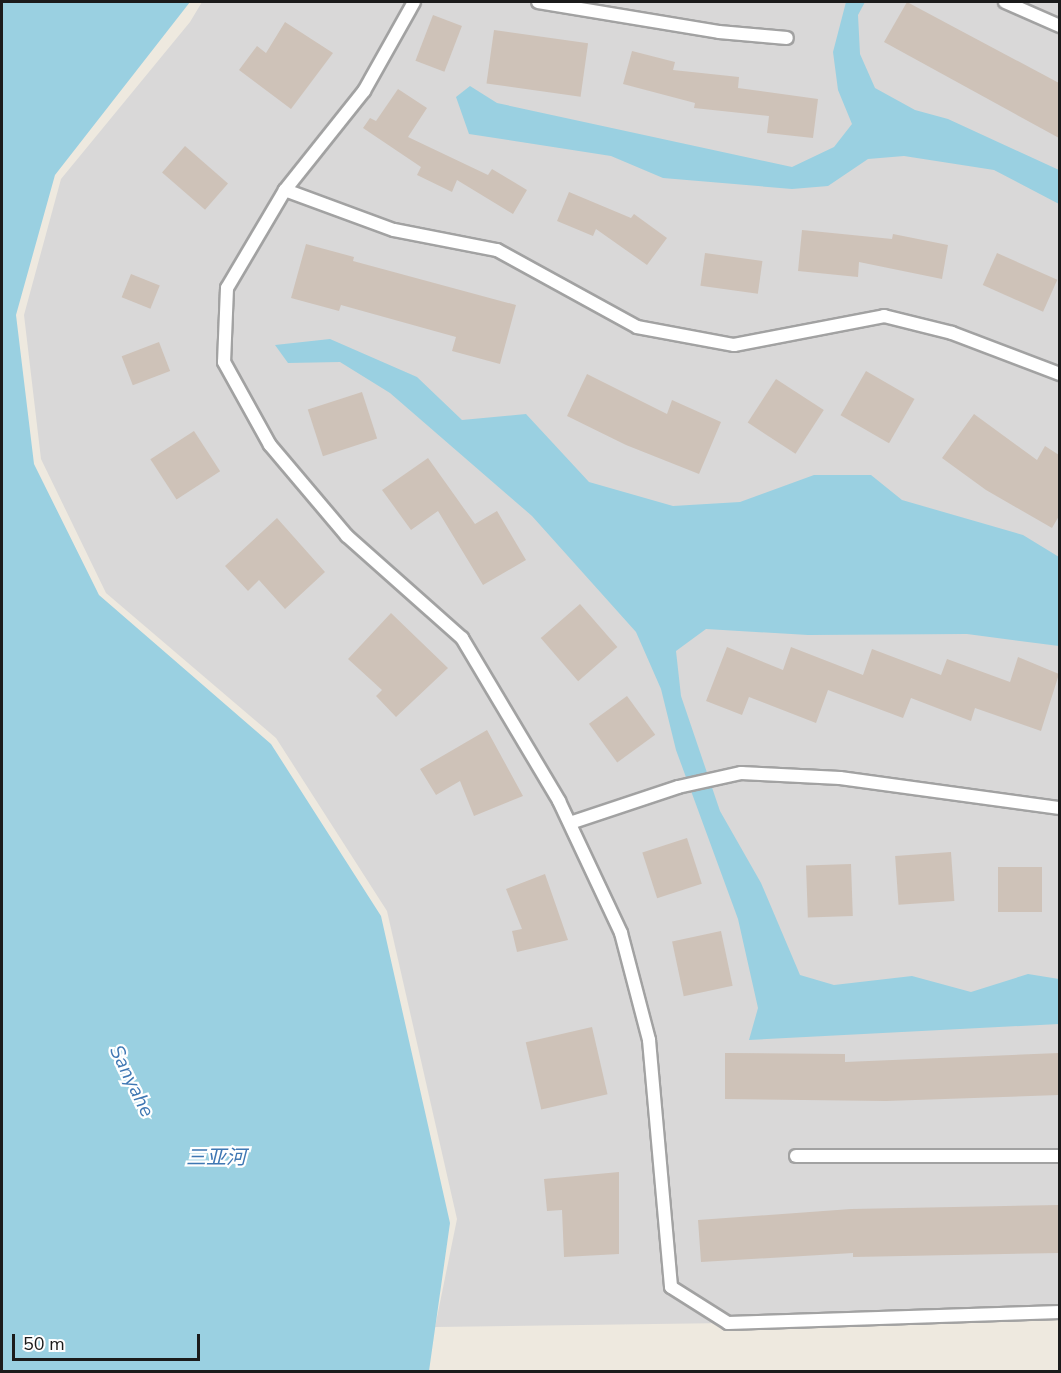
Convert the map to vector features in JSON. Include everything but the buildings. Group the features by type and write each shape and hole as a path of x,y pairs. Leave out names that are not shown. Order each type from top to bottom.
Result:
{"lane":[{"path":"414,2 364,91 285,190 227,288 225,362 270,445 347,536 462,638 570,824 621,933 649,1040 671,1287 728,1323 1059,1312"},
{"path":"538,2 719,32 788,38"},
{"path":"1005,2 1059,26"},
{"path":"285,190 394,230 496,250 637,327 734,345 884,316 952,333 1059,374"},
{"path":"570,824 678,787 741,772 840,778 1059,808"},
{"path":"796,1156 1059,1156"}],"shaded area":[{"path":"202,2 1059,2 1059,1312 728,1323 435,1327 457,1219 387,911 276,738 106,593 41,459 24,315 61,179 190,22"}],"water":[{"name":"三亚河","path":"2,2 190,2 55,175 16,315 34,464 99,595 271,744 381,916 450,1223 429,1371 2,1371"},
{"path":"846,2 865,2 858,15 860,54 875,88 915,110 948,119 1059,170 1059,204 994,170 904,156 868,159 828,186 792,189 663,178 611,156 469,134 456,97 470,86 497,103 792,167 834,147 852,124 838,90 833,52"},
{"path":"330,339 417,377 462,420 526,414 589,482 673,506 740,502 814,475 871,475 902,500 1023,535 1059,557 1059,646 967,634 808,635 706,629 676,651 681,696 720,811 761,883 800,975 834,985 912,976 971,992 1028,974 1059,979 1059,1024 749,1040 758,1008 738,919 676,750 661,689 636,632 532,516 390,393 340,362 288,363 275,345"}],"water label":[{"name":"Sanyahe","path":"132,1081"}]}
